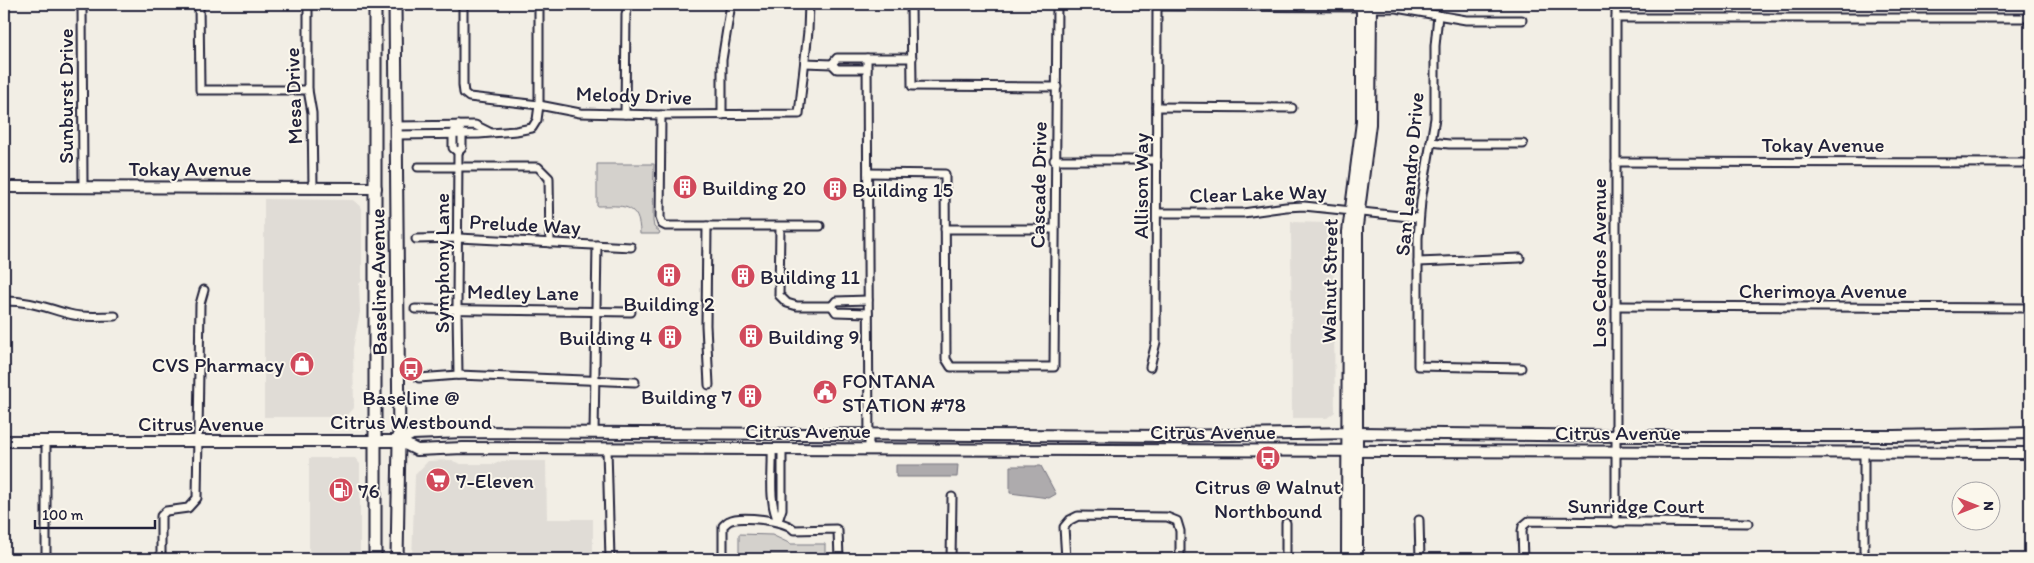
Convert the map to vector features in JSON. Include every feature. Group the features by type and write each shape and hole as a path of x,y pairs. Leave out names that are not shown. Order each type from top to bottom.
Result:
{"main road":[{"name":"Baseline Avenue","path":"375,4 375,559"},
{"name":"Baseline Avenue","path":"395,4 399,441 397,559"},
{"name":"Walnut Street","path":"1347,559 1352,450 1354,210 1362,122 1367,6"},
{"name":"Tokay Avenue","path":"4,187 376,188"},
{"name":"Citrus Avenue","path":"399,441 412,434 594,433 1161,436 1352,433 1616,436 1895,436 2030,433"},
{"name":"Citrus Avenue","path":"4,441 399,441 417,450 1616,450 2030,453"},
{"name":"Walnut Street","path":"1352,450 1357,559"}],"street":[{"name":"Sunburst Drive","path":"82,4 83,187"},
{"path":"199,4 200,90 308,90"},
{"name":"Mesa Drive","path":"308,4 308,90 312,113 313,187"},
{"name":"Melody Drive","path":"463,4 463,85 464,93 470,97 539,105 580,113 661,115 799,114 805,63"},
{"path":"396,130 453,135 516,131 532,128 537,120 539,105 539,4"},
{"path":"625,114 626,14 629,4"},
{"path":"722,115 722,60 731,4"},
{"path":"809,4 805,63 832,64 837,69 867,69"},
{"path":"911,4 912,86 1057,87"},
{"name":"Cascade Drive","path":"945,229 946,359 951,367 1054,367 1054,160 1057,87 1057,4"},
{"name":"Los Cedros Avenue","path":"1616,4 1616,523"},
{"path":"1157,5 1367,6 1396,8 1466,20 1522,20"},
{"name":"Allison Way","path":"1150,367 1156,342 1157,5"},
{"name":"San Leandro Drive","path":"1438,16 1435,46 1435,118 1419,218 1418,366 1521,368"},
{"path":"1616,18 2030,18"},
{"path":"832,64 837,58 912,58"},
{"path":"867,58 869,449"},
{"path":"1157,107 1292,108"},
{"path":"661,115 660,218 662,224 666,226 820,226"},
{"path":"458,125 462,134"},
{"path":"453,135 458,125"},
{"path":"396,130 475,125 489,132"},
{"name":"Symphony Lane","path":"458,375 458,152 462,148 462,134"},
{"name":"Symphony Lane","path":"453,135 453,148 458,152"},
{"path":"1431,142 1449,144 1523,144"},
{"path":"1054,160 1157,160"},
{"name":"Tokay Avenue","path":"1616,162 2030,163"},
{"path":"418,167 538,166 549,178 550,243"},
{"path":"868,174 945,174 945,229 1054,228"},
{"name":"Clear Lake Way","path":"1157,213 1243,213 1286,207 1354,210 1419,218"},
{"path":"707,226 706,325 709,385"},
{"path":"780,227 779,295 787,303 797,306 830,306 836,301 868,300"},
{"name":"Prelude Way","path":"416,239 459,238 631,247"},
{"path":"594,433 597,245"},
{"path":"1418,262 1520,258"},
{"path":"161,559 161,516 166,511 188,508 197,498 200,304 204,290"},
{"path":"4,301 35,303 81,316 116,316"},
{"path":"830,306 836,312 868,313"},
{"name":"Cherimoya Avenue","path":"1616,306 2030,308"},
{"name":"Medley Lane","path":"415,309 457,308 631,312"},
{"path":"419,378 458,375 635,382"},
{"path":"46,441 46,559"},
{"path":"607,449 610,559"},
{"path":"777,449 772,500 773,510 778,521"},
{"path":"1864,452 1864,559"},
{"path":"951,559 952,497"},
{"path":"1066,559 1064,527 1070,520 1078,516 1167,517 1177,522 1180,531 1180,559"},
{"path":"723,559 723,526 728,521 736,519 778,521 790,525 794,530 836,529 838,531 838,559"},
{"path":"1419,520 1420,559"},
{"name":"Sunridge Court","path":"1523,559 1521,538 1525,524 1533,521 1748,523"},
{"path":"1286,523 1286,559"}],"shaded area":[{"path":"597,164 654,164 653,221 654,227 660,232 659,234 640,234 637,216 628,208 622,206 597,206"},
{"path":"264,199 353,200 362,208 362,281 359,284 360,312 353,348 354,408 346,417 264,417"},
{"path":"1291,222 1328,223 1333,230 1335,412 1327,418 1292,418"},
{"path":"309,458 355,458 360,464 360,559 309,559"},
{"path":"450,460 461,464 495,464 502,461 546,461 547,519 593,519 593,559 412,559 415,475 428,461"},
{"path":"896,465 958,465 957,477 896,477"},
{"path":"1010,466 1041,466 1056,494 1049,498 1010,493"},
{"path":"739,534 772,535 791,544 825,544 825,555 739,555"}],"place":[{"name":"Building 20","path":"685,187"},
{"name":"Building 15","path":"835,189"},
{"name":"Building 2","path":"669,275"},
{"name":"Building 11","path":"743,276"},
{"name":"Building 9","path":"751,336"},
{"name":"Building 4","path":"670,337"},
{"name":"CVS Pharmacy","path":"302,364"},
{"name":"Baseline @ Citrus Westbound","path":"411,369"},
{"name":"FONTANA STATION #78","path":"825,392"},
{"name":"Building 7","path":"750,396"},
{"name":"Citrus @ Walnut Northbound","path":"1268,458"},
{"name":"7-Eleven","path":"438,480"},
{"name":"76","path":"341,490"}]}
